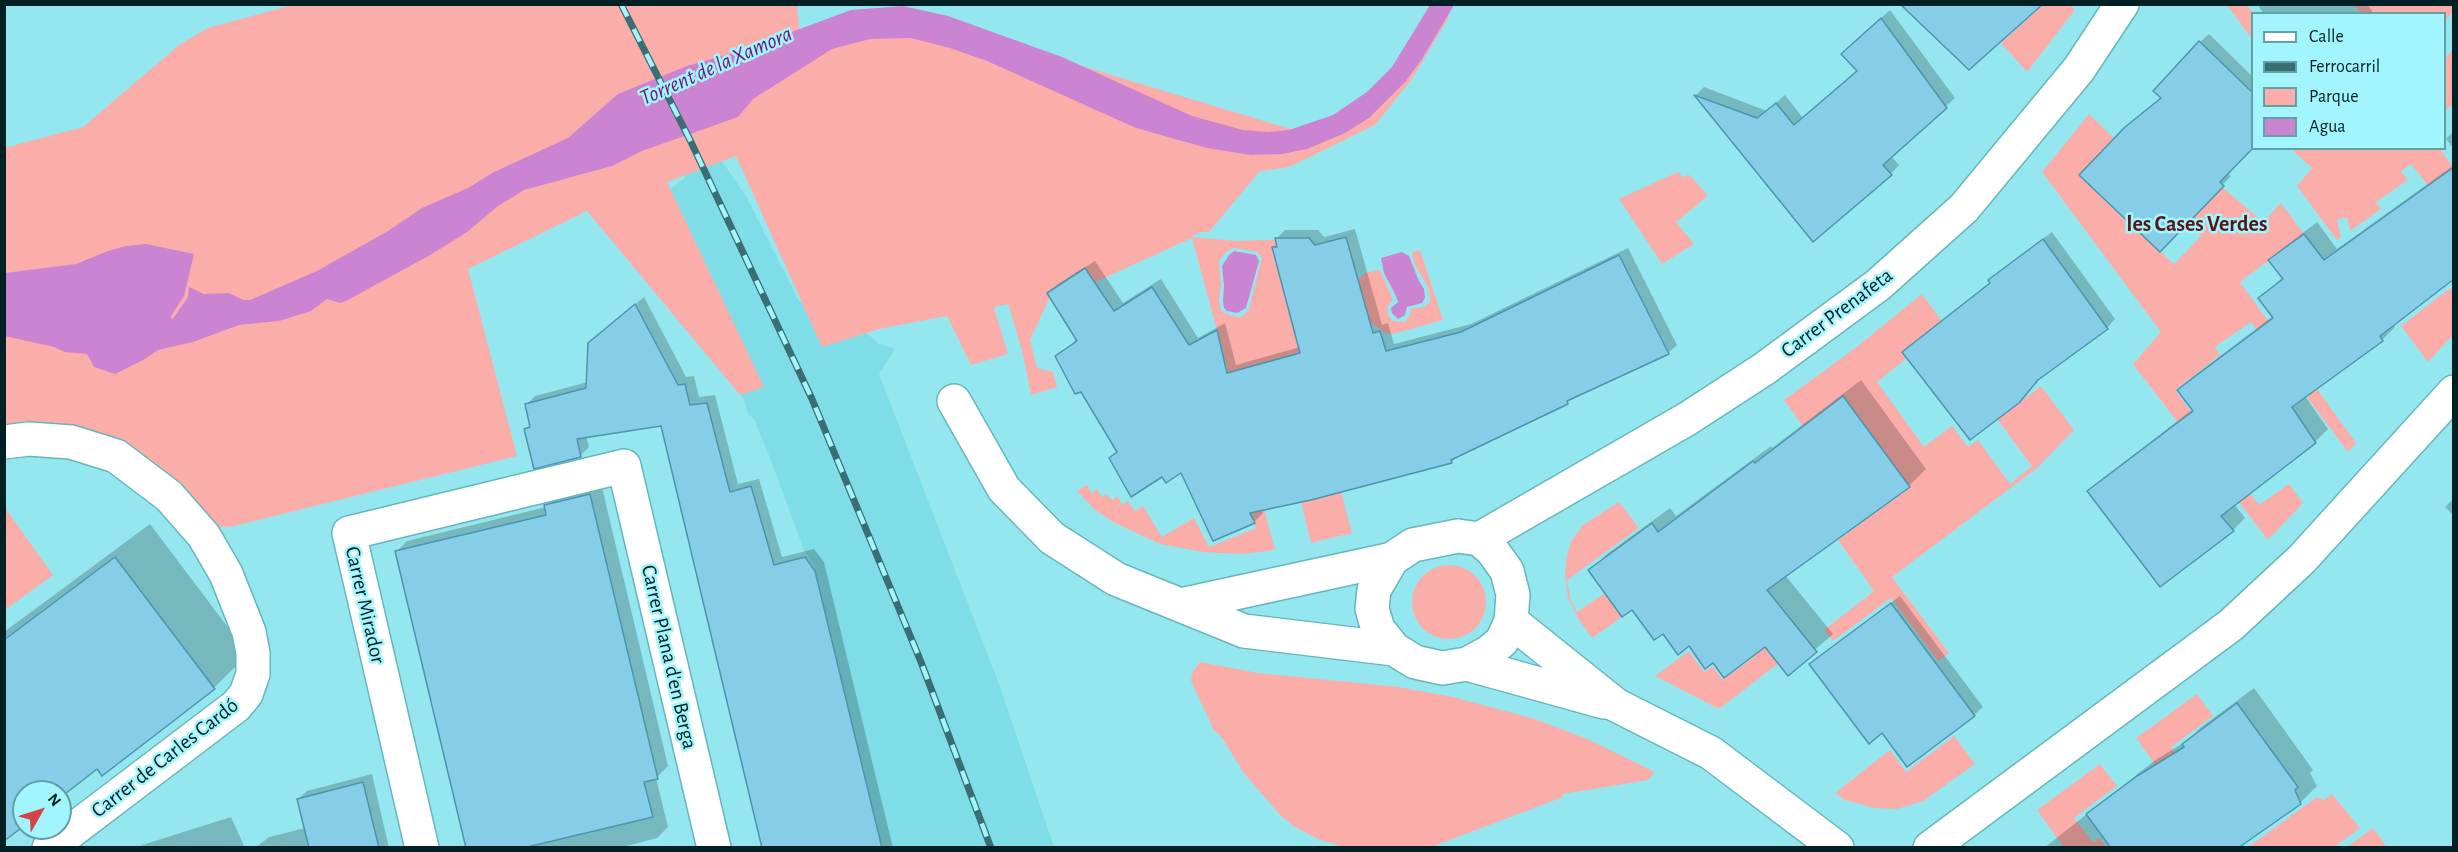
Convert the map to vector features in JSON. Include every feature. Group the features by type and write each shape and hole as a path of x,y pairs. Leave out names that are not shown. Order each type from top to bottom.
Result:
{"street":[{"name":"Carrer Prenafeta","path":"1479,539 1687,419 1764,369 1878,285 1964,208 2079,69 2122,4"},
{"path":"1930,848 2231,625 2302,559 2454,392"},
{"path":"954,401 1004,489 1052,538 1116,579 1244,631 1394,649"},
{"name":"Carrer de Carles Cardó","path":"4,442 29,438 71,442 116,456 169,496 204,536 226,574 249,632 253,653 253,674 246,694 236,706 50,848"},
{"name":"Carrer Mirador","path":"422,848 349,533 624,466"},
{"name":"Carrer Plana d'en Berga","path":"624,466 714,848"},
{"path":"1180,605 1392,559 1413,545 1458,536 1479,539 1492,550 1507,571 1513,595 1511,621 1502,641 1467,664 1442,668 1415,662 1394,649 1378,629 1372,609 1374,590 1392,559"},
{"path":"1511,621 1616,705"},
{"path":"1467,664 1616,705 1711,753 1837,848"}],"shaded area":[{"path":"603,14 721,160 746,196 799,301 813,312 869,335 879,344 895,349 879,374 999,684 1054,847 882,847 814,566 804,550 770,458 754,419 748,414 744,399 672,313 659,197 685,178"}],"green space":[{"path":"292,5 797,5 801,49 865,28 981,32 1095,70 1297,131 1355,109 1423,36 1429,5 1452,5 1447,20 1412,79 1375,125 1289,167 1260,171 1209,232 1200,232 1191,237 1238,241 1309,238 1311,246 1272,247 1285,295 1338,342 1231,382 1192,238 1095,282 1093,280 1050,297 1030,340 1037,368 1053,372 1057,387 1031,395 1022,350 1008,304 994,307 1008,354 971,365 947,316 879,329 822,347 736,156 667,182 764,387 740,395 587,211 468,269 517,456 230,527 204,526 176,488 5,432 4,148 83,127 179,45 208,28","holes":["1234,248 1257,252 1262,258 1249,309 1243,316 1226,314 1221,310 1219,302 1221,285 1219,261 1227,251"]},
{"path":"2040,5 2070,5 2075,10 2027,72 2001,43 2041,7"},
{"path":"2227,5 2247,5 2252,12 2251,38"},
{"path":"2354,5 2453,5 2453,12 2446,20 2446,12 2360,12"},
{"path":"2453,49 2453,104 2446,110 2446,58"},
{"path":"2089,114 2114,138 2079,175 2174,264 2201,236 2188,223 2222,187 2263,222 2281,203 2304,234 2240,282 2356,443 2348,452 2251,322 2215,347 2220,355 2175,390 2259,505 2289,484 2303,503 2268,540 2133,364 2161,332 2042,172"},
{"path":"2292,150 2441,150 2453,167 2453,201 2430,188 2411,164 2401,171 2408,180 2376,202 2381,209 2350,231 2347,217 2337,220 2341,237 2337,240 2297,186 2312,168"},
{"path":"1678,172 1683,177 1690,175 1708,196 1676,222 1694,244 1662,264 1619,199"},
{"path":"1420,250 1443,320 1393,334 1385,333 1367,320 1358,280 1365,273 1380,270 1393,300 1387,307 1388,315 1393,321 1404,322 1409,317 1411,309 1424,307 1429,303 1428,287 1415,265 1412,252"},
{"path":"2450,288 2453,293 2453,335 2428,362 2401,326"},
{"path":"1922,294 1942,321 1903,351 1907,358 1877,382 1924,447 1952,426 1968,447 1978,440 2010,484 2032,466 1997,419 2041,386 2074,430 2037,468 1892,577 1949,653 1938,661 1891,598 1833,641 1824,630 1874,591 1838,540 1910,487 1844,396 1803,426 1784,400 1854,349"},
{"path":"1256,478 1275,550 1242,554 1203,552 1160,544 1113,522 1093,508 1077,491 1087,485 1092,493 1097,489 1102,497 1107,494 1112,500 1118,496 1122,505 1128,501 1135,511 1143,506 1162,537 1194,518 1209,547 1256,528 1245,500"},
{"path":"1341,491 1352,533 1311,543 1301,502"},
{"path":"1619,502 1639,528 1567,580 1571,601 1577,612 1605,593 1622,617 1592,638 1568,598 1565,574 1567,555 1571,541 1583,525"},
{"path":"5,508 53,575 4,610"},
{"path":"1442,565 1456,565 1470,571 1480,581 1486,595 1486,609 1480,623 1470,633 1456,639 1442,639 1428,633 1418,623 1412,609 1412,595 1418,581 1428,571"},
{"path":"1735,603 1779,663 1719,709 1655,676 1689,651 1704,672 1712,666 1723,680 1754,657 1722,614"},
{"path":"1200,662 1258,673 1399,687 1453,697 1535,719 1587,739 1655,772 1648,780 1563,794 1563,797 1434,846 1344,847 1320,840 1295,827 1281,816 1243,772 1223,739 1214,730 1191,681 1192,673"},
{"path":"2197,694 2213,716 2171,747 2188,771 2212,841 2136,738"},
{"path":"1954,736 1975,764 1923,801 1897,809 1875,808 1845,800 1835,793 1890,750 1906,772"},
{"path":"2100,764 2117,786 2074,818 2093,842 2099,838 2107,847 2064,847 2037,810"},
{"path":"2332,794 2360,828 2334,847 2248,847 2317,797 2324,800"},
{"path":"2373,828 2387,847 2347,847 2365,834"}],"water":[{"name":"Torrent de la Xamora","path":"1430,5 1454,5 1406,81 1369,118 1345,133 1307,149 1282,154 1251,155 1207,148 1136,128 987,61 950,48 911,38 870,39 832,49 753,99 738,117 642,151 612,166 524,190 498,206 467,232 432,254 346,301 340,303 327,299 311,311 279,321 239,325 193,342 158,350 115,374 94,367 87,354 65,352 54,347 5,336 5,273 76,264 108,251 146,244 194,254 184,296 171,316 172,320 188,297 189,287 204,294 229,293 243,300 250,300 317,271 388,231 422,208 468,188 494,172 568,138 618,94 687,66 743,50 851,10 903,6 948,16 1062,57 1192,116 1243,130 1268,132 1289,130 1333,115 1367,92 1392,67"},
{"path":"1234,251 1256,255 1259,261 1246,308 1237,313 1227,311 1223,301 1222,266"},
{"path":"1402,252 1409,256 1424,289 1425,298 1422,303 1407,307 1405,315 1398,319 1392,313 1391,308 1398,302 1384,273 1381,258"}],"building":[{"path":"1900,4 2043,4 1969,70"},
{"path":"1881,18 1947,108 1883,165 1892,175 1813,242 1694,95 1757,118 1776,103 1794,125 1857,71 1841,54"},
{"path":"2199,41 2251,91 2251,150 2220,182 2224,186 2160,252 2079,175 2125,127 2161,98 2153,91"},
{"path":"2454,167 2454,279 2380,336 2383,341 2292,407 2316,443 2221,516 2234,531 2160,587 2087,491 2193,411 2177,390 2273,318 2258,298 2283,279 2268,260 2304,234 2324,260"},
{"path":"1346,237 1373,333 1380,331 1386,351 1461,332 1619,255 1669,354 1567,401 1568,404 1451,460 1452,463 1311,500 1250,513 1255,523 1213,541 1181,473 1166,483 1162,477 1131,497 1109,458 1117,452 1081,392 1075,394 1055,356 1077,341 1047,293 1085,268 1114,311 1152,287 1189,345 1217,330 1227,373 1300,353 1272,247 1277,247 1275,238 1309,238 1315,245"},
{"path":"2043,239 2108,329 2038,380 2019,403 1970,440 1902,352 1990,283 1988,280"},
{"path":"635,304 678,385 685,384 690,405 707,403 730,492 751,486 774,565 805,557 815,571 882,848 762,848 661,426 577,439 581,457 534,469 524,429 530,427 525,404 586,388 588,343"},
{"path":"1843,396 1910,487 1767,590 1817,652 1788,676 1765,647 1724,678 1713,663 1705,669 1689,646 1678,655 1663,634 1654,640 1632,610 1622,617 1588,570 1652,523 1658,532 1753,461 1755,463"},
{"path":"590,494 658,779 644,782 653,817 523,848 466,848 395,551 546,515 544,505"},
{"path":"115,557 215,689 102,776 97,769 72,789 72,780 12,780 12,835 4,841 4,640"},
{"path":"1891,603 1975,716 1907,767 1882,733 1869,744 1809,664"},
{"path":"2237,703 2298,787 2295,790 2301,804 2238,848 2111,848 2086,814 2137,776 2184,747 2182,744"},
{"path":"363,782 379,848 309,848 297,799"}],"railway":[{"path":"621,4 691,142 812,399 921,662 991,848"}],"district":[{"name":"les Cases Verdes","path":"2197,224"}]}
